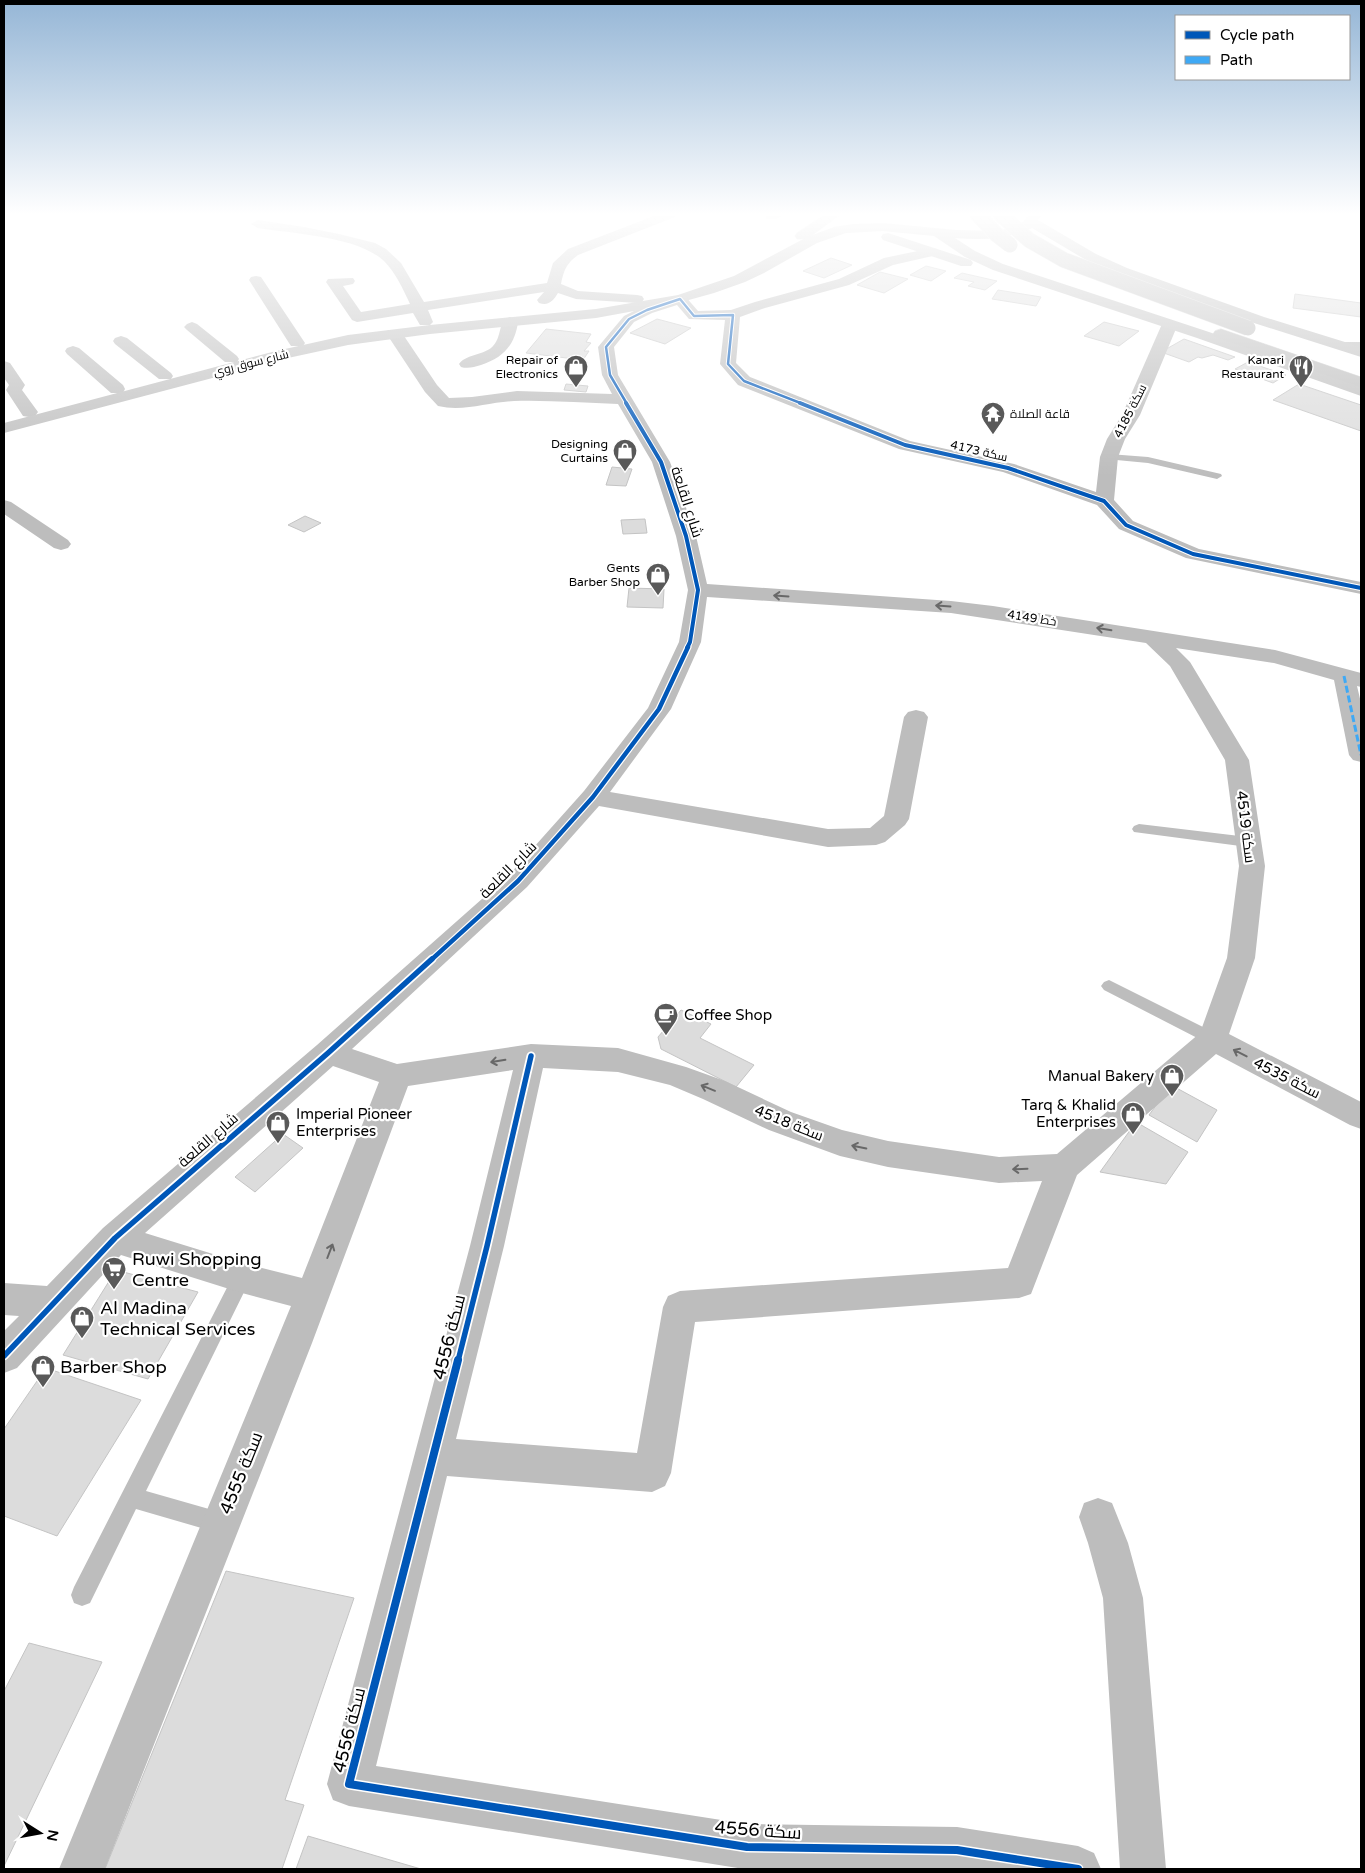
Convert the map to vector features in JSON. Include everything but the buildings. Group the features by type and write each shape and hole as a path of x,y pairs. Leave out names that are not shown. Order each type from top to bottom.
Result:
{"main road":[{"name":"شارع سوق روي","path":"4,419 231,359 339,334 425,322 625,301"},
{"name":"شارع سوق روي","path":"4,428 343,341 394,333 599,313 666,301"},
{"path":"1096,301 1102,303"},
{"path":"1097,301 1170,324 1361,392"},
{"path":"1207,301 1361,352"}],"street":[{"path":"270,301 297,343"},
{"path":"346,301 357,317 454,301"},
{"path":"415,301 425,322"},
{"path":"487,316 537,301"},
{"name":"شارع القلعة","path":"4,1356 115,1238 328,1053 518,880 593,797 659,709 690,642 698,590 686,536 661,462 622,399 610,375 606,348 629,319 647,310 673,301"},
{"path":"682,301 694,316 733,315 773,301"},
{"path":"1135,301 1221,334 1361,382"},
{"path":"1177,301 1361,368"},
{"path":"599,313 616,336"},
{"name":"سكة 4173","path":"733,315 728,364 744,381 906,445 1008,468 1104,502 1126,524 1193,554 1361,588"},
{"path":"467,364 490,357 501,348 509,334 510,322"},
{"name":"سكة 4185","path":"1104,502 1109,457 1116,438 1131,415 1170,324"},
{"path":"192,327 231,359"},
{"path":"394,333 431,388 444,402 467,404 488,399 518,396 622,399"},
{"path":"122,341 165,376"},
{"path":"73,350 117,389"},
{"path":"4,366 17,385 14,390 29,412"},
{"path":"4,506 61,544"},
{"name":"4149 خط","path":"698,590 952,607 1275,657 1353,678"},
{"name":"سكة 4519","path":"1152,637 1179,662 1237,760 1252,866 1241,958 1214,1039"},
{"path":"1353,678 1361,755"},
{"path":"593,797 828,838 876,836 896,818 916,717"},
{"path":"433,1456 652,1473 680,1307 1019,1283 1064,1167 1214,1039"},
{"name":"سكة 4535","path":"1214,1039 1361,1116"},
{"name":"سكة 4518","path":"328,1053 398,1076 531,1056 618,1060 675,1075 714,1090 780,1121 840,1143 888,1154 998,1170 1064,1167"},
{"name":"سكة 4556","path":"531,1056 487,1246 349,1784 747,1847 957,1850 1078,1869"},
{"name":"سكة 4555","path":"82,1869 222,1523 398,1076"},
{"path":"115,1238 242,1278 312,1296"},
{"path":"4,1299 55,1302"},
{"path":"1098,1517 1124,1598 1143,1869"}],"lane":[{"path":"1339,345 1361,345"},
{"path":"1109,457 1148,460 1216,476"},
{"path":"1139,829 1248,842"},
{"path":"1109,986 1214,1039"},
{"path":"82,1595 242,1278"},
{"path":"131,1497 222,1523"}],"marked path":[{"path":"1344,676 1361,755"}],"cycle path":[{"path":"4,1356 115,1238 328,1053 518,881 593,797 659,709 690,642 698,590 686,536 661,462 610,375 606,347 629,319 647,310 673,301"},
{"path":"682,301 694,316 733,315 728,364 744,381 905,445 1008,468 1104,501 1126,525 1193,554 1361,588"},
{"path":"531,1056 487,1246 349,1784 747,1847 957,1850 1078,1869"}],"place":[{"name":"Repair of Electronics","path":"576,388"},
{"name":"Kanari Restaurant","path":"1301,388"},
{"name":"قاعة الصلاة","path":"993,435"},
{"name":"Designing Curtains","path":"625,472"},
{"name":"Gents Barber Shop","path":"658,596"},
{"name":"Coffee Shop","path":"666,1036"},
{"name":"Manual Bakery","path":"1172,1097"},
{"name":"Tarq & Khalid Enterprises","path":"1133,1135"},
{"name":"Imperial Pioneer Enterprises","path":"278,1144"},
{"name":"Ruwi Shopping Centre","path":"114,1290"},
{"name":"Al Madina Technical Services","path":"82,1339"},
{"name":"Barber Shop","path":"43,1388"}]}
